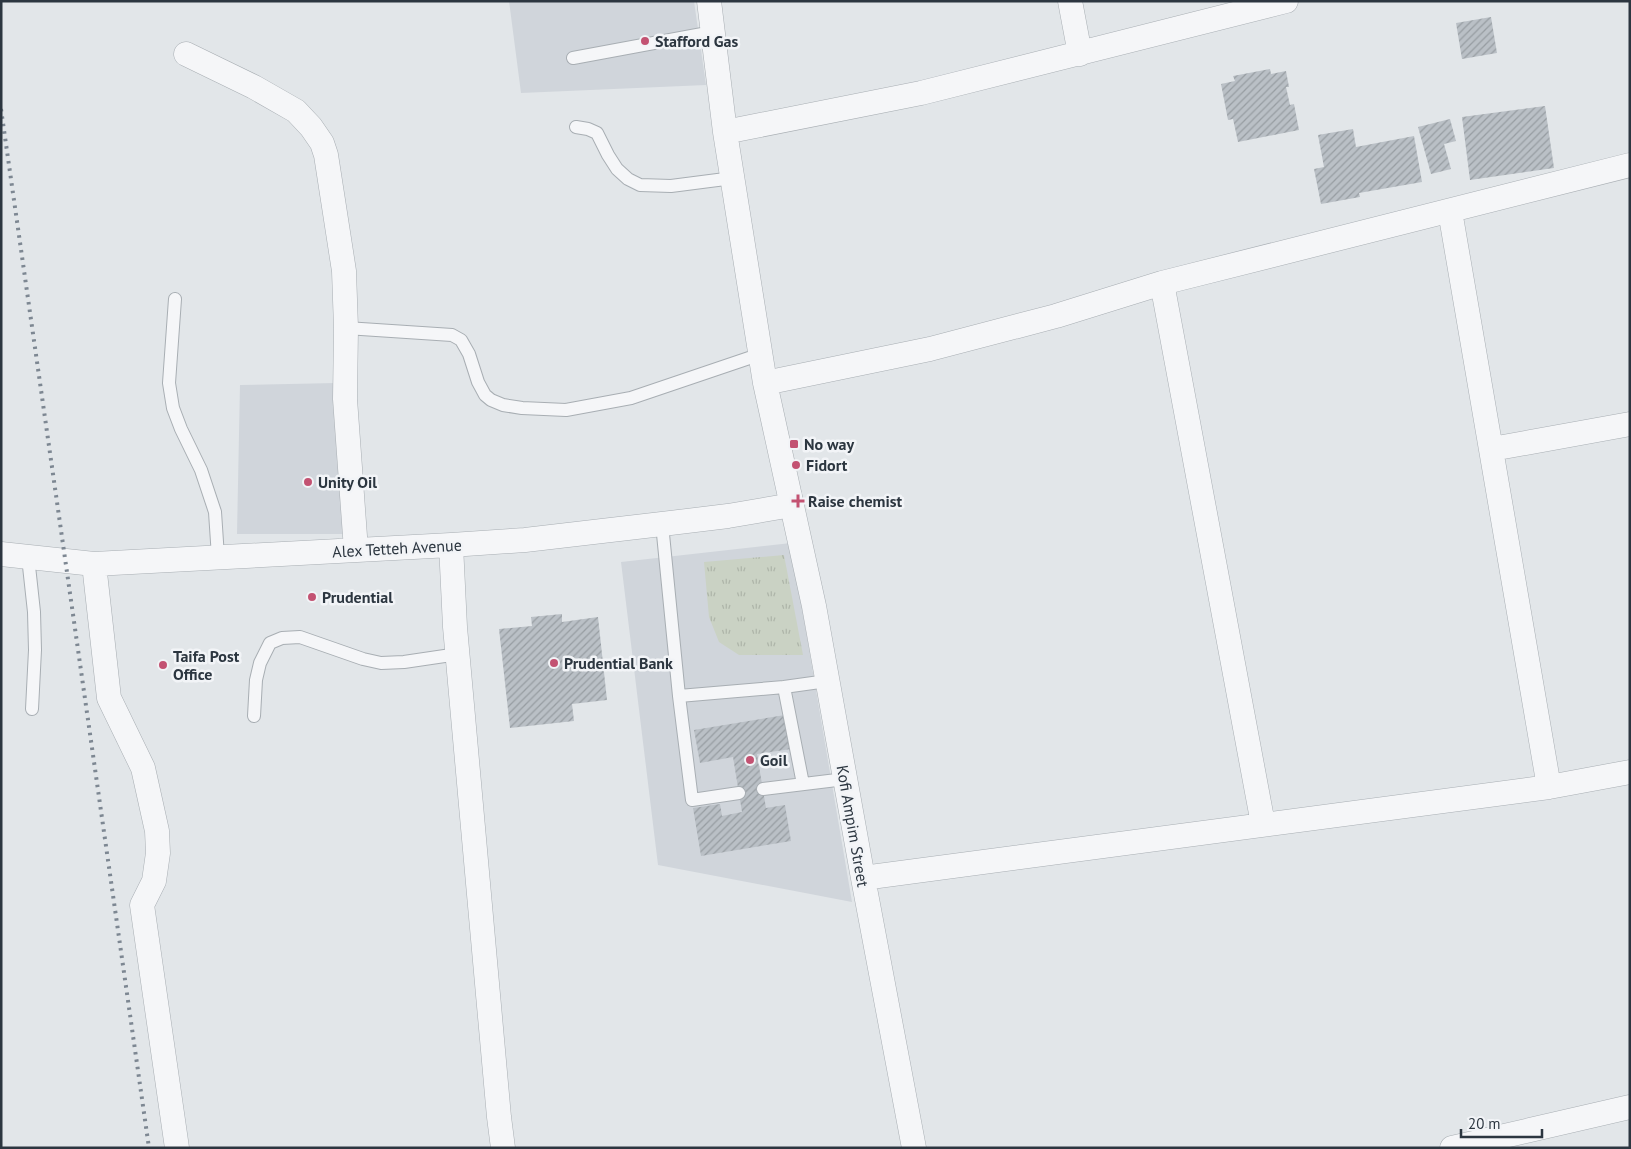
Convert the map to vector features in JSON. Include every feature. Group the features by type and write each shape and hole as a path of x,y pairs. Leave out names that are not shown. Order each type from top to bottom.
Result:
{"street":[{"name":"Kofi Ampim Street","path":"709,1 725,132 765,383 814,606 914,1148"},
{"path":"1070,1 1080,54"},
{"path":"725,132 921,93 1286,1"},
{"path":"186,54 254,87 296,112 311,127 322,143 326,155 344,271 346,328 345,400 356,550"},
{"path":"765,383 930,349 1056,316 1162,283 1630,165"},
{"path":"1450,211 1549,787"},
{"path":"1162,283 1263,824"},
{"path":"1492,449 1630,424"},
{"name":"Alex Tetteh Avenue","path":"1,554 94,564 451,545 525,540 662,524 728,516 792,505"},
{"path":"451,545 458,654 503,1148"},
{"path":"94,564 108,698 143,768 157,831 158,854 154,881 142,905 177,1148"},
{"path":"863,878 1549,787 1630,772"},
{"path":"1452,1148 1630,1107"}],"lane":[{"path":"573,58 713,32"},
{"path":"576,127 597,133 617,169 628,179 640,185 671,186 733,178"},
{"path":"175,299 169,383 173,408 201,470 215,512 218,558"},
{"path":"346,328 452,336 460,340 469,354 478,382 485,394 491,400 522,408 566,410 631,398 760,354"},
{"path":"662,524 679,696 692,800 739,793"},
{"path":"28,557 34,612 35,650 32,709"},
{"path":"254,716 256,680 260,663 270,643 282,638 300,637 363,660 381,663 404,662 458,654"},
{"path":"679,696 784,687 827,681"},
{"path":"784,687 804,784"},
{"path":"763,789 845,779"}],"shaded area":[{"path":"509,1 694,1 706,85 521,93"},
{"path":"336,383 345,534 237,534 240,385"},
{"path":"791,543 852,902 658,865 621,562"}],"green space":[{"path":"784,555 803,655 739,655 719,642 709,617 704,562"}],"building":[{"path":"1491,17 1497,53 1462,59 1456,23"},
{"path":"1270,69 1271,74 1286,71 1289,87 1286,87 1290,105 1294,104 1299,130 1238,142 1233,119 1228,120 1221,84 1235,81 1233,76"},
{"path":"1545,106 1554,168 1470,180 1462,117"},
{"path":"1450,119 1456,141 1444,144 1451,169 1431,174 1418,127"},
{"path":"1353,129 1356,147 1414,136 1422,182 1359,193 1360,197 1321,204 1314,169 1324,167 1318,135"},
{"path":"562,614 562,622 598,617 607,700 572,704 574,721 510,728 499,629 532,626 531,617"},
{"path":"785,715 791,749 757,754 766,808 785,805 791,841 701,856 693,808 720,804 722,816 742,812 733,757 700,763 694,730"}],"railway":[{"path":"1,109 149,1148"}],"place":[{"name":"Stafford Gas","path":"645,41"},
{"name":"No way","path":"794,444"},
{"name":"Fidort","path":"796,465"},
{"name":"Unity Oil","path":"308,482"},
{"name":"Raise chemist","path":"798,501"},
{"name":"Prudential","path":"312,597"},
{"name":"Prudential Bank","path":"554,663"},
{"name":"Taifa Post Office","path":"163,665"},
{"name":"Goil","path":"750,760"}]}
